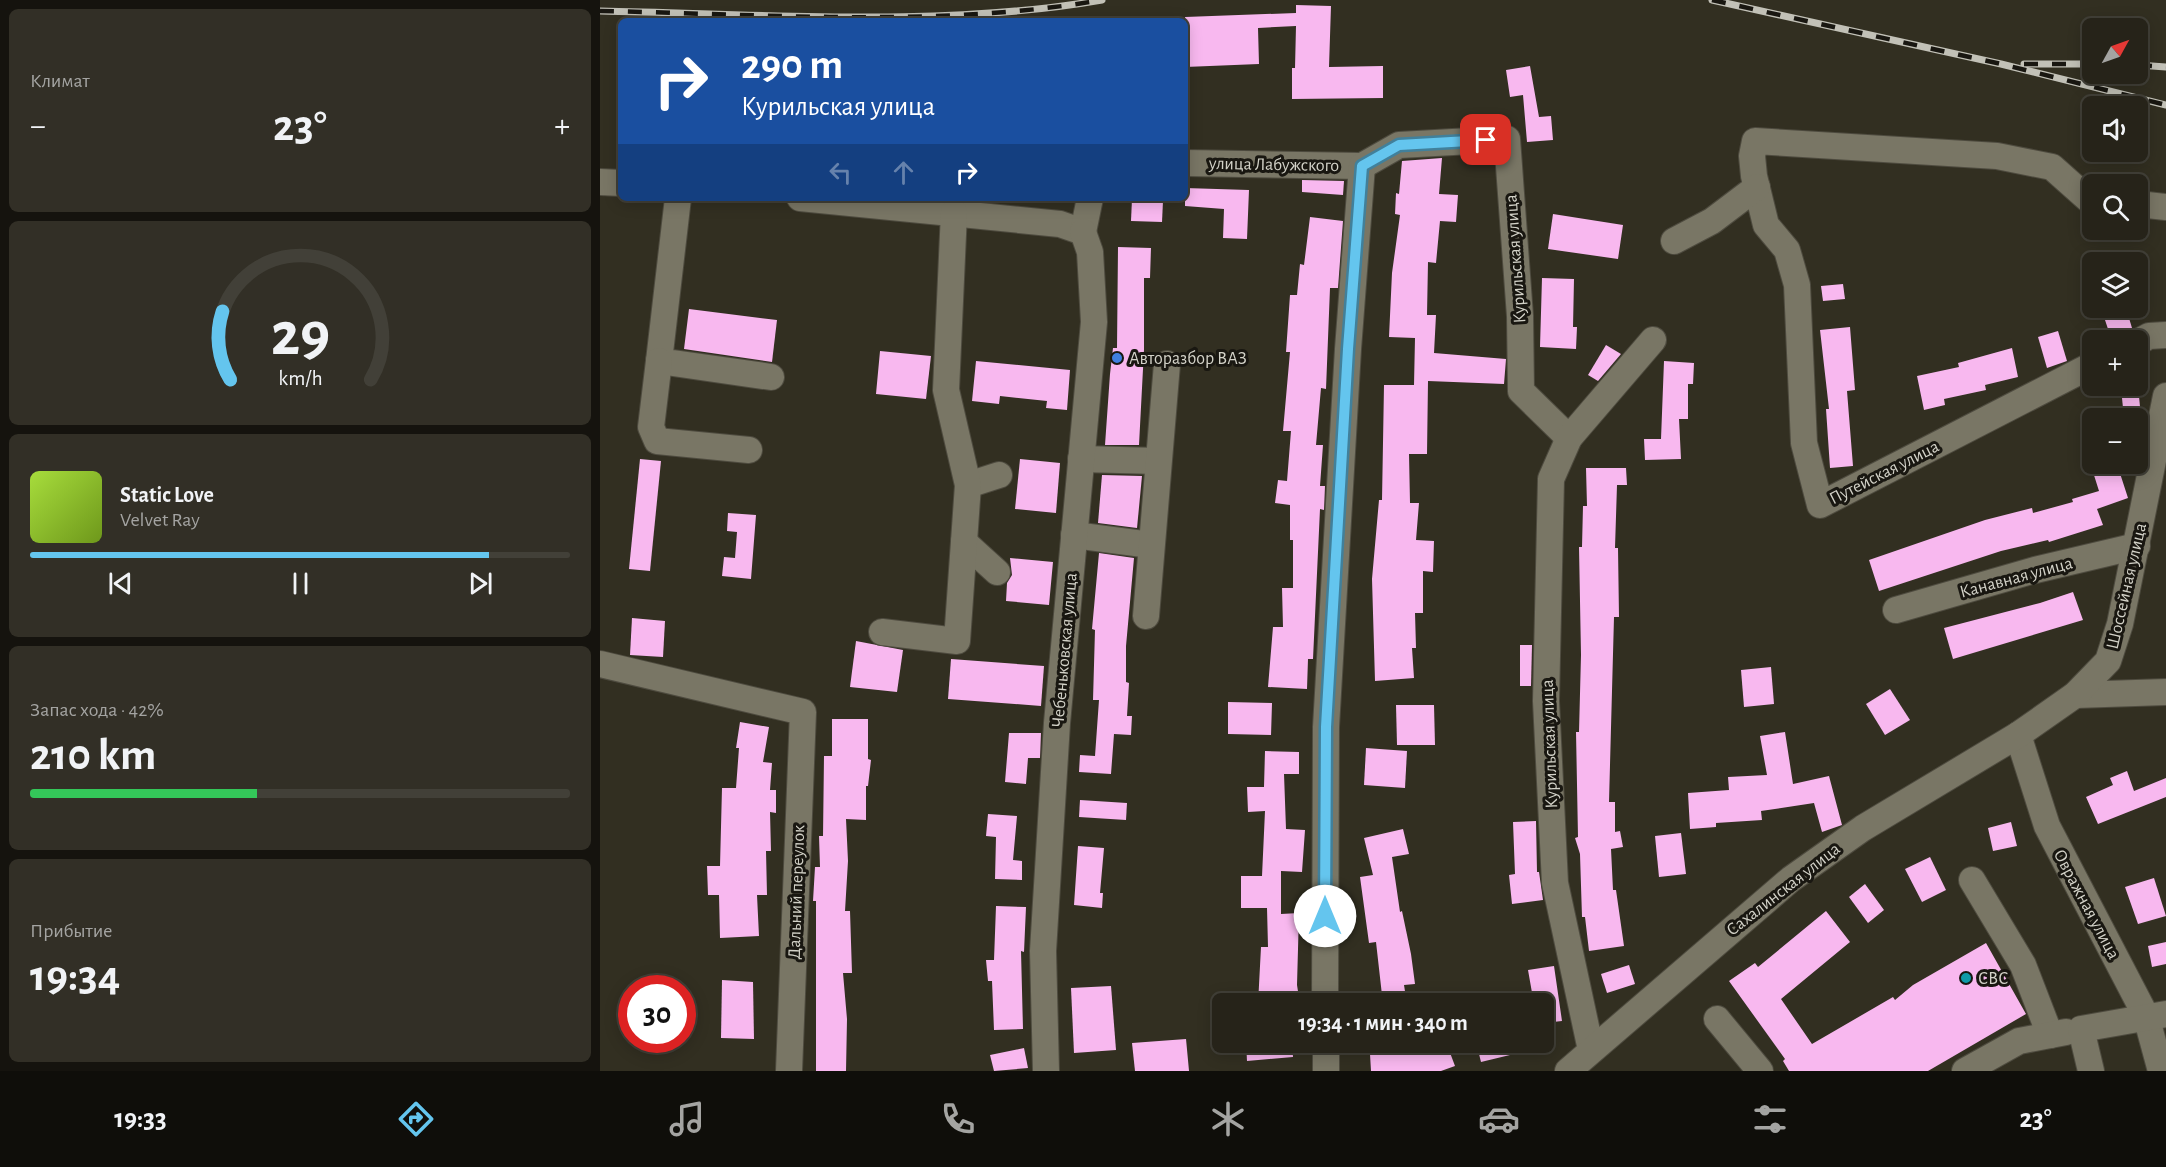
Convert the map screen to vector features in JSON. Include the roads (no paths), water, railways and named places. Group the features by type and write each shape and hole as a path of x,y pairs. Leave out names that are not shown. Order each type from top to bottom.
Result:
{"street":[{"name":"Курильская улица","path":"1362,166 1399,145 1507,139 1520,316 1521,391 1569,438"},
{"path":"1674,241 1712,221 1756,181 1752,156 1755,141 1997,156 2052,166 2082,194"},
{"name":"улица Лабужского","path":"1188,163 1362,166"},
{"path":"1325,993 1326,727 1348,349 1362,166"},
{"name":"Путейская улица","path":"1756,181 1766,225 1787,250 1797,285 1804,443 1820,505 2082,370"},
{"path":"600,182 618,183"},
{"path":"678,201 651,427 657,441 749,450"},
{"path":"864,201 927,204 954,212 1060,224 1083,232 1089,201"},
{"path":"2148,205 2166,207"},
{"path":"882,632 957,641 968,485 946,390 954,212"},
{"name":"Чебеньковская улица","path":"1046,1071 1043,951 1058,723 1094,322 1090,252 1083,232"},
{"path":"2148,337 2166,335"},
{"name":"Курильская улица","path":"1591,1050 1555,883 1546,701 1551,479 1569,438 1653,340"},
{"path":"659,361 771,377"},
{"path":"1146,616 1167,364"},
{"name":"Шоссейная улица","path":"2018,735 2075,694 2108,661 2120,624 2166,396"},
{"path":"1081,459 1158,461"},
{"path":"968,485 999,476"},
{"path":"1074,535 1151,545"},
{"path":"964,542 997,572"},
{"name":"Канавная улица","path":"1896,610 2035,570 2137,546"},
{"name":"Дальний переулок","path":"600,664 803,712 789,1071"},
{"path":"2075,694 2166,692"},
{"name":"Сахалинская улица","path":"1568,1071 1791,879 1863,828 2018,735"},
{"name":"Овражная улица","path":"2018,735 2047,826 2156,1015 2161,1071"},
{"path":"1972,880 2023,965 2050,1035"},
{"path":"1965,1071 2019,1041 2156,1015"},
{"path":"1717,1019 1760,1071"},
{"path":"2082,1029 2091,1071"},
{"path":"1326,1053 1326,1071"}],"railway":[{"path":"600,11 915,17 1041,9 1102,0"},
{"path":"1712,0 2001,64 2166,105"},
{"path":"2024,64 2082,64"},
{"path":"2148,66 2166,67"}],"place":[{"name":"Авторазбор ВАЗ","path":"1117,358"},
{"name":"СВС","path":"1966,978"}]}
